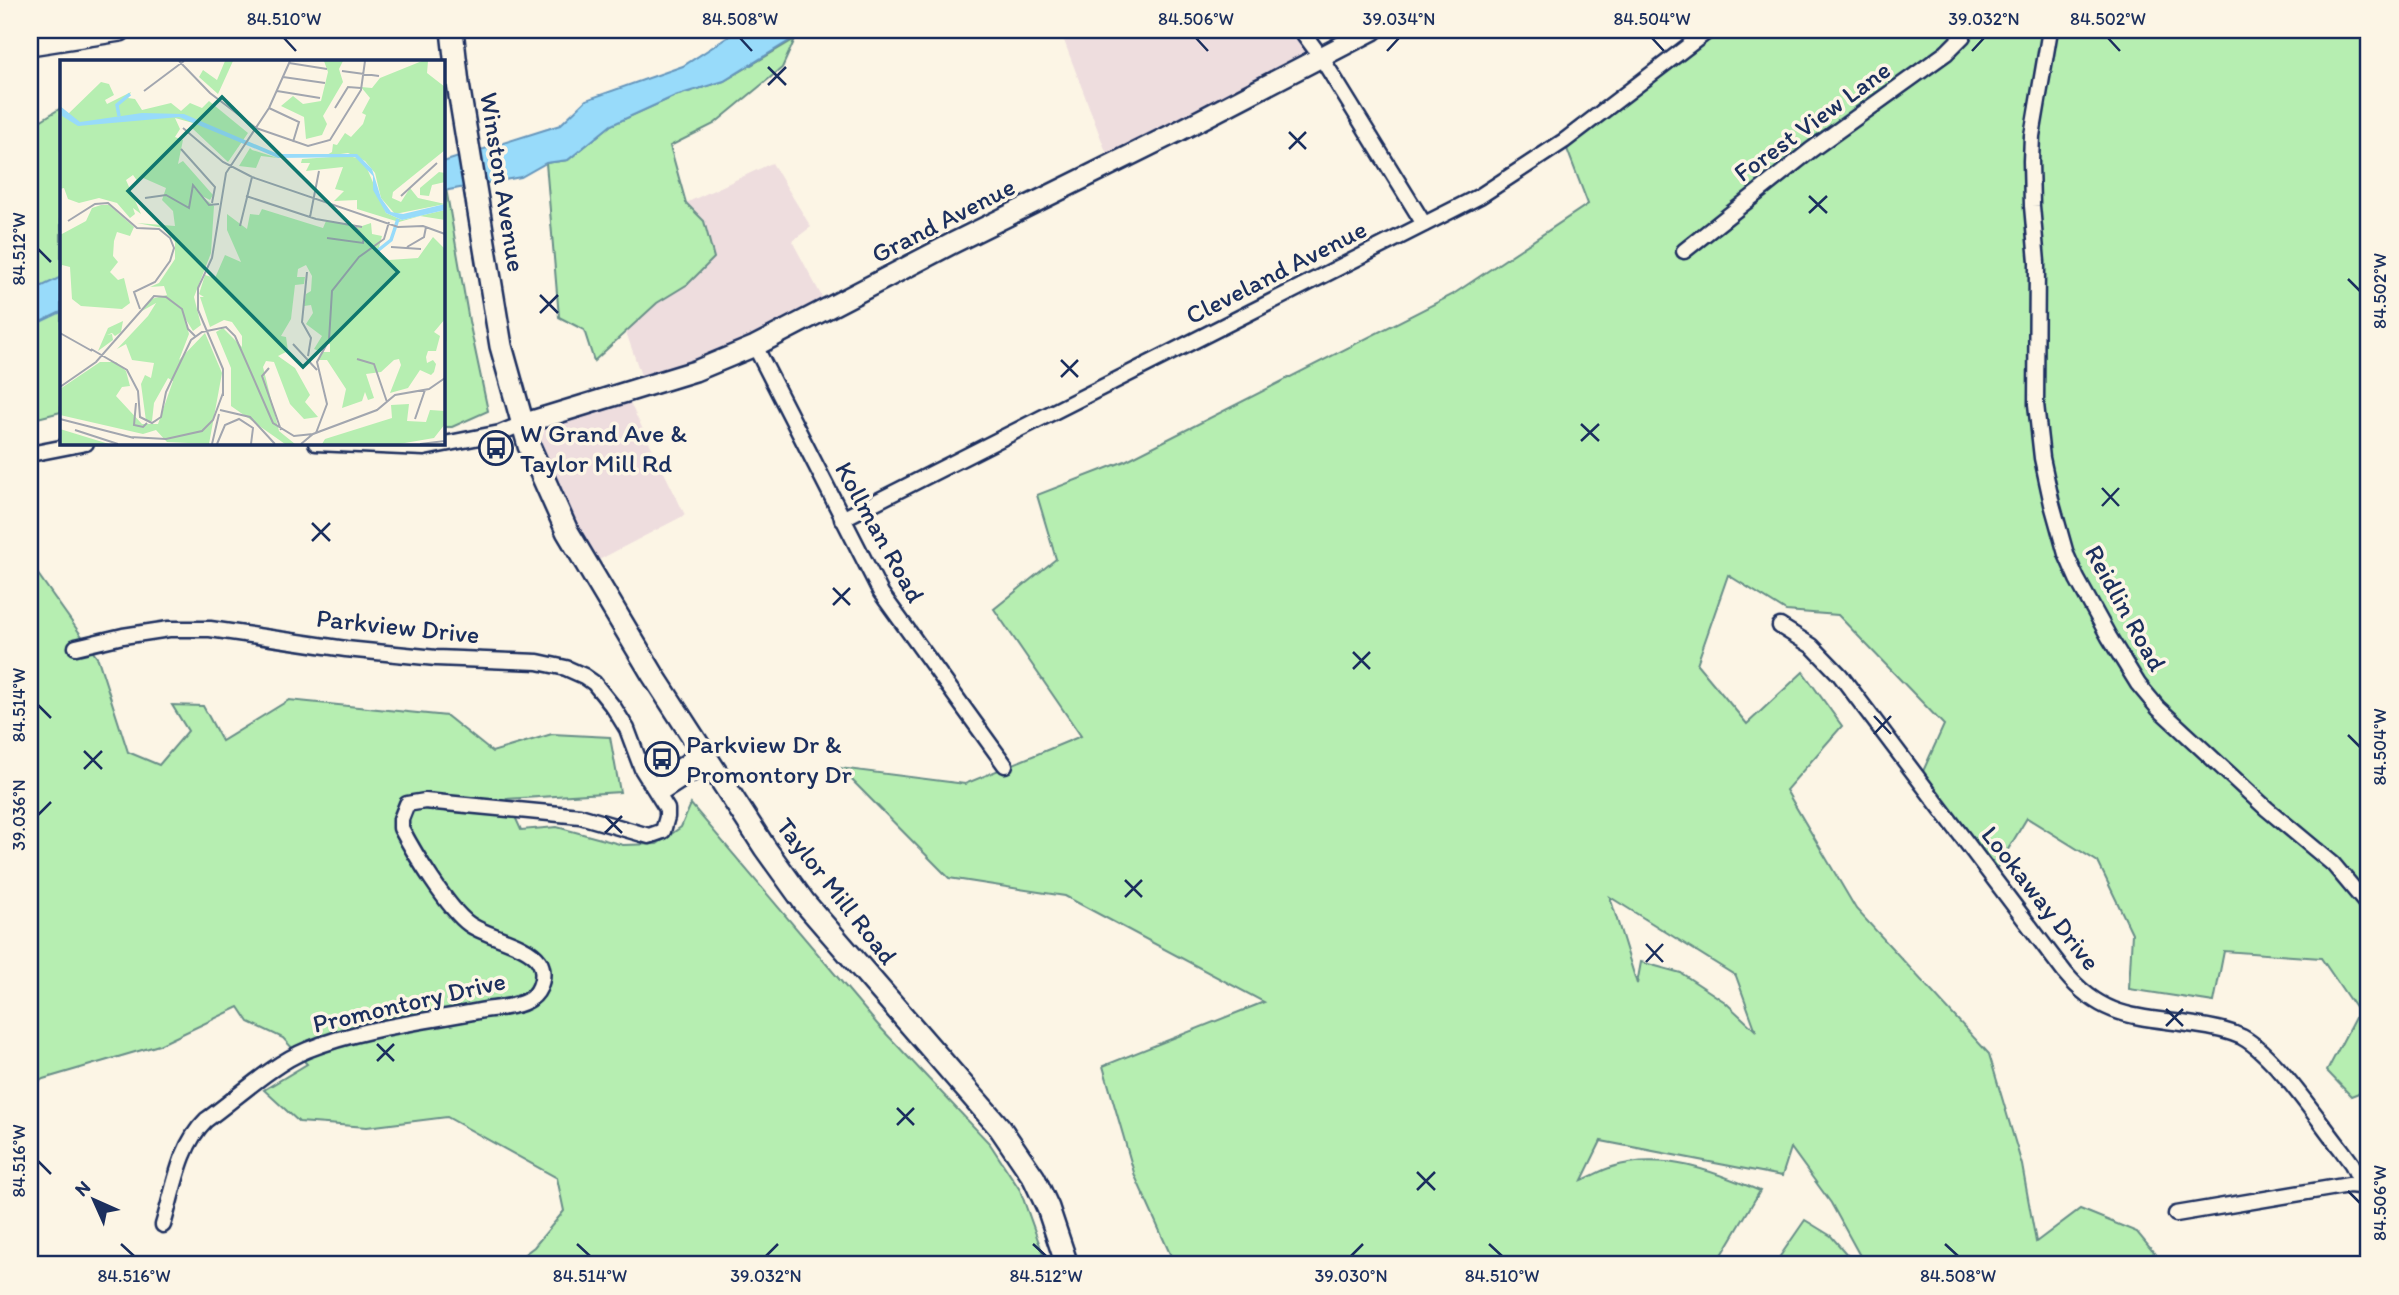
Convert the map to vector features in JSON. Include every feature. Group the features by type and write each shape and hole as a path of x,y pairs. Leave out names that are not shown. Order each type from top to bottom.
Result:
{"main road":[{"path":"30,44 120,30"},
{"name":"Winston Avenue","path":"452,30 458,84 501,346 523,424"},
{"name":"Taylor Mill Road","path":"523,424 547,488 567,531 618,618 765,848 804,902 1000,1128 1034,1178 1048,1208 1068,1265"}],"street":[{"path":"1301,30 1321,57 1424,224"},
{"name":"Grand Avenue","path":"523,424 695,371 755,346 1373,30"},
{"name":"Cleveland Avenue","path":"842,519 1480,196 1538,160 1709,30"},
{"name":"Forest View Lane","path":"1684,251 1811,149 1947,53 1963,36 1964,30"},
{"name":"Reidlin Road","path":"2050,30 2032,136 2031,161 2037,262 2036,404 2045,469 2066,554 2109,637 2138,684 2158,708 2267,809 2333,864 2369,907"},
{"name":"Kollman Road","path":"755,346 881,593 1005,765"},
{"path":"338,444 424,448 500,433 523,424"},
{"path":"30,454 81,444"},
{"name":"Lookaway Drive","path":"1780,626 1812,646 1840,675 2058,964 2085,995 2116,1012 2216,1028 2255,1045 2342,1149 2366,1186"},
{"name":"Parkview Drive","path":"76,647 169,629 210,629 346,649 436,658 538,662 566,668 584,676 607,698 627,729 642,769 656,791"},
{"path":"656,791 706,756"},
{"name":"Promontory Drive","path":"163,1225 185,1152 195,1130 290,1058 341,1038 501,1008 530,1000 538,991 543,974 540,962 530,952 484,933 468,924 455,911 401,828 401,819 407,804 425,801 580,816 649,836 663,831 666,823 667,809 656,791"},
{"path":"2176,1214 2366,1186"}],"shaded area":[{"path":"1060,30 1301,30 1321,57 1111,165"},
{"path":"772,163 811,227 792,241 828,308 645,387 626,332 657,303 688,284 704,221 686,203"},
{"path":"625,393 685,515 587,566 523,424"}],"green space":[{"path":"1709,30 2369,30 2369,1089 2351,1096 2327,1071 2358,1012 2321,958 2224,951 2214,1002 2129,989 2132,933 2098,862 2027,818 1992,876 1919,780 1944,725 1838,615 1786,611 1728,575 1697,664 1747,724 1803,672 1842,726 1786,790 1856,909 1989,1054 2022,1165 2036,1242 2080,1209 2137,1232 2164,1265 1865,1265 1831,1203 1791,1148 1782,1176 1601,1141 1582,1180 1608,1168 1631,1163 1669,1162 1706,1170 1760,1191 1716,1265 1175,1265 1135,1176 1103,1066 1264,1002 1065,896 949,878 840,768 965,784 1081,736 994,609 1056,559 1037,495 1125,461 1452,295 1588,204 1564,141","holes":["1610,897 1736,976 1756,1031 1725,1002 1681,973 1641,962 1637,984"]},
{"path":"795,39 782,68 714,124 670,146 686,203 704,221 714,258 688,284 657,303 594,361 584,330 559,317 546,163 568,160 611,125 675,96 724,81"},
{"path":"60,109 60,412 30,420 30,127"},
{"path":"444,177 488,411 452,427 444,427"},
{"path":"30,563 98,659 128,752 159,765 188,731 172,705 203,706 222,741 289,700 447,716 492,752 552,734 610,737 620,792 507,799 521,830 557,827 623,845 657,844 681,827 691,804 878,1025 990,1144 1020,1190 1047,1265 510,1265 534,1247 564,1211 557,1178 447,1117 367,1127 299,1122 264,1090 307,1064 283,1038 249,1022 239,1007 159,1045 43,1079 30,1087"},
{"path":"1805,1220 1831,1236 1856,1265 1774,1265"}],"water":[{"path":"739,30 807,30 724,81 675,96 611,125 568,160 546,163 521,177 444,191 444,162 560,125 586,100 683,66"},
{"path":"60,277 60,312 30,327 30,292"}],"place":[{"name":"W Grand Ave & Taylor Mill Rd","path":"496,448"},
{"name":"Parkview Dr & Promontory Dr","path":"662,759"}]}
